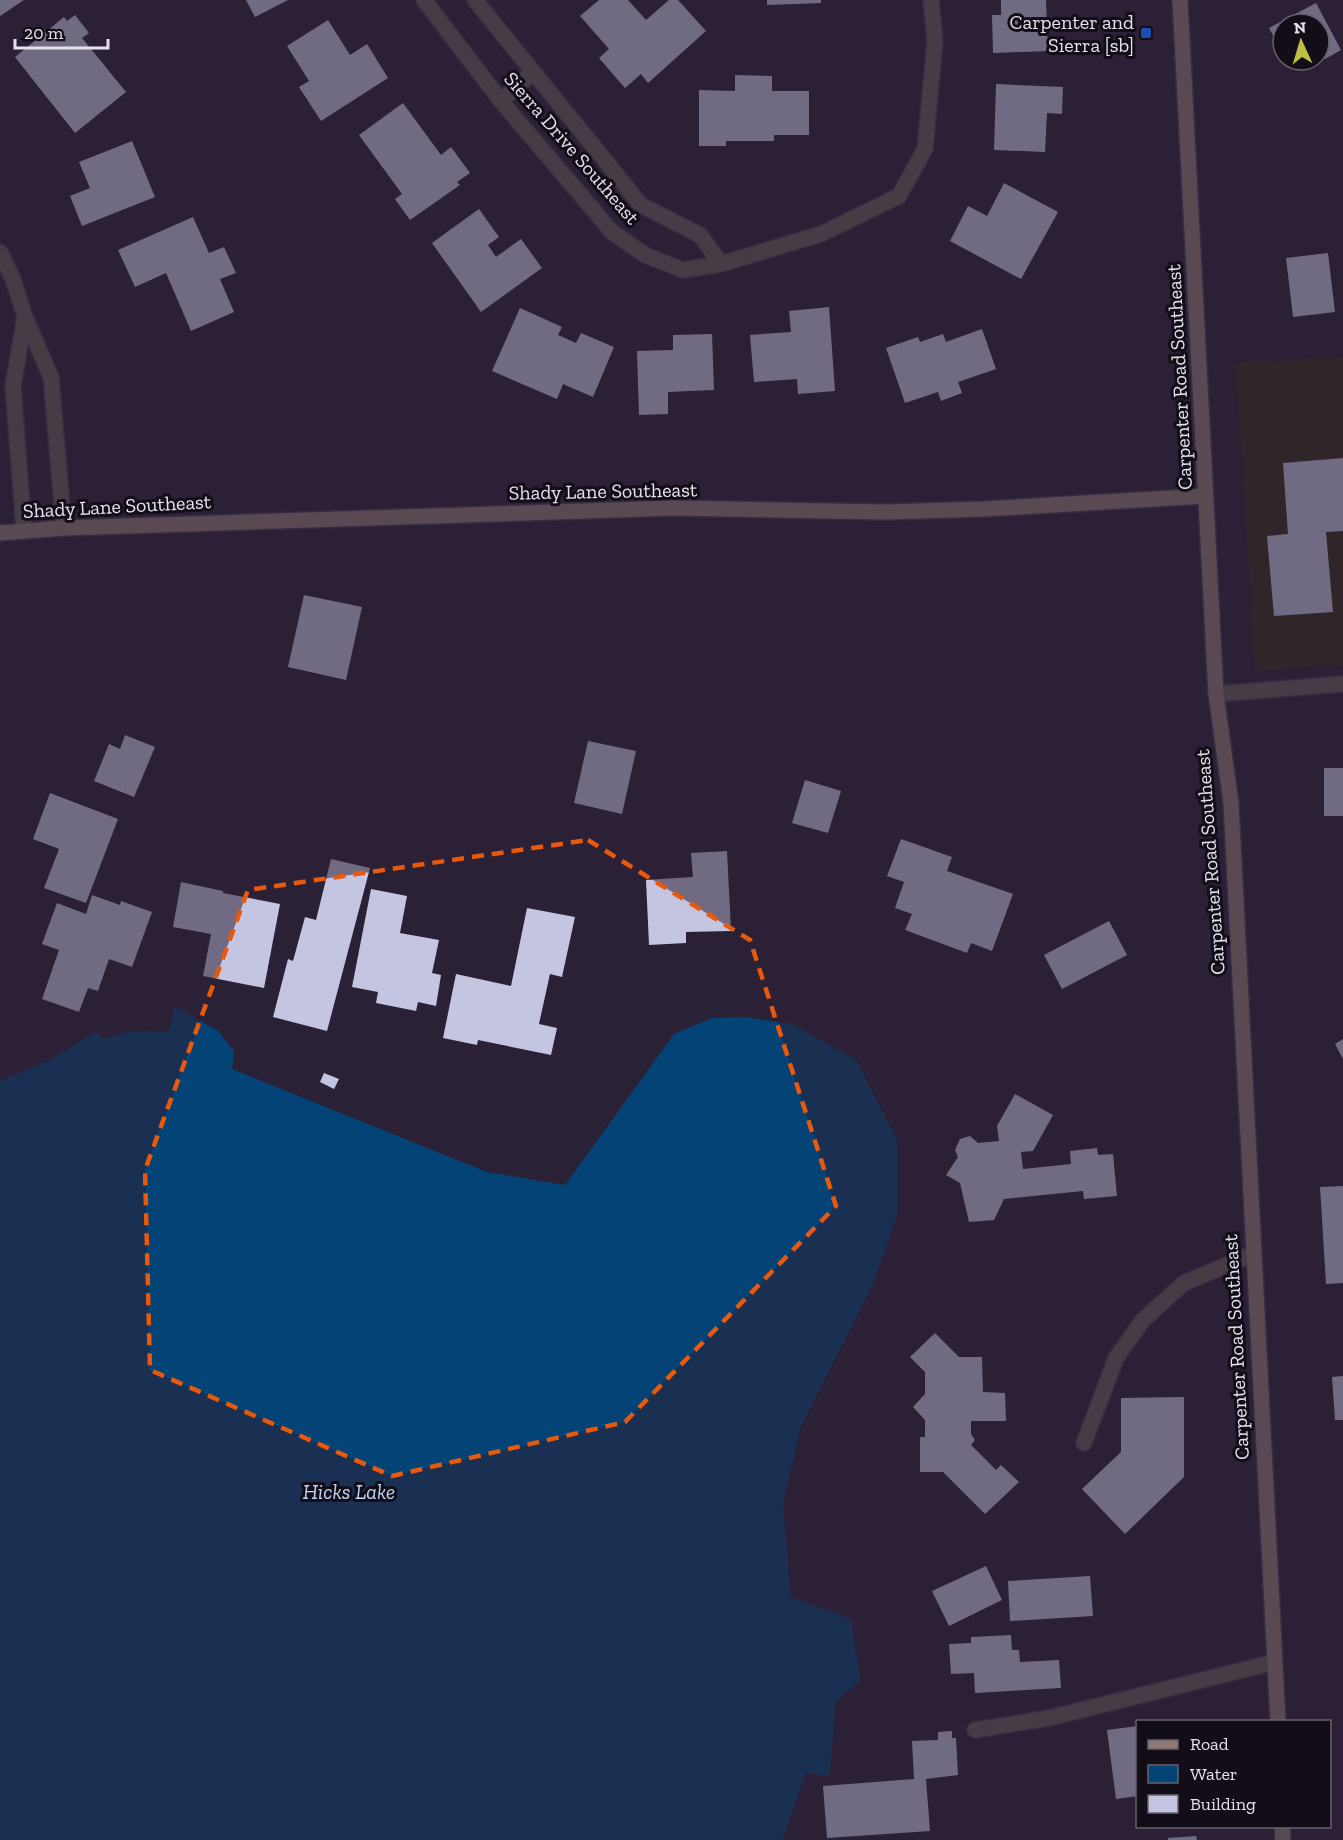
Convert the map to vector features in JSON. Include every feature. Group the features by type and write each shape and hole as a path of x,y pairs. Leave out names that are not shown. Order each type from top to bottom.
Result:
{"street":[{"name":"Sierra Drive Southeast","path":"424,0 501,101 612,232 645,255 683,270 721,264 820,234 899,196 926,149 935,41 931,0"},
{"name":"Sierra Drive Southeast","path":"476,0 641,206 700,235 721,264"},
{"name":"Carpenter Road Southeast","path":"1180,0 1216,694 1231,802 1278,1720"},
{"path":"501,101 533,72"},
{"path":"0,252 13,279 25,317 51,377 64,528"},
{"path":"24,531 13,386 25,317"},
{"name":"Shady Lane Southeast","path":"0,533 64,528 675,508 886,512 984,509 1206,496"},
{"path":"1216,694 1343,684"},
{"path":"1084,1443 1116,1358 1143,1320 1184,1283 1253,1254"},
{"path":"975,1730 1049,1718 1275,1662"}],"highlighted area":[{"path":"588,840 750,940 836,1206 625,1422 392,1476 150,1370 145,1170 248,890"}],"shaded area":[{"path":"1343,357 1343,665 1255,670 1236,363"}],"water":[{"name":"Hicks Lake","path":"175,1006 218,1031 234,1051 232,1069 487,1172 565,1185 674,1034 712,1018 745,1017 792,1024 856,1060 897,1140 897,1216 873,1284 801,1426 783,1503 791,1597 851,1619 860,1681 835,1702 830,1776 806,1773 782,1840 0,1840 0,1081 52,1059 95,1032 104,1039 131,1031 168,1032"}],"building":[{"path":"0,0 24,0 0,16"},
{"path":"246,0 288,0 255,17"},
{"path":"599,0 628,0 646,20 669,0 678,0 706,31 648,83 641,74 625,88 599,58 609,49 580,16"},
{"path":"767,0 821,0 821,3 767,5"},
{"path":"1001,0 1046,0 1048,51 993,53 992,15 1001,15"},
{"path":"1316,3 1321,12 1299,12"},
{"path":"75,15 89,33 82,38 126,92 75,133 15,57 64,17 67,21"},
{"path":"328,20 350,55 367,44 388,78 321,121 299,87 309,81 287,46"},
{"path":"1331,31 1341,50 1331,56"},
{"path":"735,75 772,76 772,91 809,91 809,135 774,135 774,141 726,141 726,146 699,146 699,90 735,91"},
{"path":"996,84 1063,87 1062,114 1047,113 1045,152 994,150"},
{"path":"403,103 441,155 451,147 470,173 457,182 460,185 410,220 395,199 402,194 359,135"},
{"path":"132,141 155,197 82,226 70,196 90,188 79,162"},
{"path":"1004,183 1058,212 1021,279 950,241 968,206 987,216"},
{"path":"479,209 499,237 488,245 496,257 521,239 542,268 481,312 432,243"},
{"path":"193,217 209,253 224,247 236,273 220,279 234,312 191,331 166,273 135,287 118,250"},
{"path":"1328,253 1335,312 1293,317 1286,258"},
{"path":"829,307 835,391 798,394 797,379 754,382 750,335 791,332 789,311"},
{"path":"520,308 562,327 558,335 576,343 581,333 614,347 593,397 563,384 557,399 492,371"},
{"path":"982,329 996,369 958,382 962,393 941,401 938,392 905,403 886,348 918,337 920,342 943,334 946,342"},
{"path":"712,334 714,390 668,392 668,414 639,415 637,351 673,350 673,335"},
{"path":"1343,458 1343,531 1326,532 1333,612 1274,616 1267,536 1288,534 1283,463"},
{"path":"304,595 362,607 346,680 288,667"},
{"path":"125,735 155,747 134,797 94,781 109,744 120,749"},
{"path":"588,741 636,751 622,814 574,803"},
{"path":"1324,768 1343,768 1343,816 1324,816"},
{"path":"805,780 841,791 828,833 792,823"},
{"path":"50,793 118,819 86,903 44,888 59,849 33,839"},
{"path":"901,839 952,857 947,871 1013,894 992,951 971,943 967,953 905,930 912,914 895,908 904,882 887,876"},
{"path":"727,851 731,931 686,932 686,943 649,945 646,880 693,877 691,853"},
{"path":"331,859 370,868 327,1031 273,1017 288,959 293,961 305,917 316,920"},
{"path":"181,882 280,904 264,988 203,976 211,934 173,927"},
{"path":"371,889 407,896 400,933 439,940 432,973 441,975 436,1006 418,1002 416,1011 376,1003 378,992 352,987"},
{"path":"92,895 120,905 121,901 152,912 132,967 109,959 98,991 88,988 79,1012 42,999 59,950 42,944 57,903 86,914"},
{"path":"527,908 575,917 562,977 550,974 539,1024 557,1028 551,1055 478,1040 477,1045 443,1038 456,974 511,986"},
{"path":"1109,921 1127,955 1062,989 1044,955"},
{"path":"1343,1039 1343,1059 1335,1044"},
{"path":"324,1073 339,1079 334,1089 320,1082"},
{"path":"1015,1094 1053,1115 1033,1151 1021,1152 1023,1169 1071,1164 1070,1151 1097,1148 1098,1155 1113,1154 1117,1196 1084,1199 1083,1191 1004,1199 994,1220 969,1222 960,1183 946,1175 958,1157 955,1150 960,1139 970,1136 978,1143 999,1141 997,1126"},
{"path":"1343,1186 1343,1283 1326,1284 1320,1187"},
{"path":"935,1333 959,1357 982,1357 983,1392 1005,1393 1006,1421 971,1421 971,1434 975,1440 971,1445 996,1470 1001,1465 1019,1482 985,1514 943,1472 920,1472 920,1437 925,1437 925,1420 913,1407 925,1394 925,1372 910,1357"},
{"path":"1343,1376 1343,1420 1335,1420 1332,1377"},
{"path":"1184,1397 1184,1477 1125,1534 1082,1489 1121,1452 1121,1398"},
{"path":"986,1566 1002,1600 949,1626 932,1591"},
{"path":"1090,1576 1093,1616 1010,1621 1008,1581"},
{"path":"1011,1635 1012,1650 1019,1650 1020,1662 1059,1660 1061,1688 975,1693 974,1673 951,1674 949,1644 971,1643 971,1637"},
{"path":"1136,1726 1136,1796 1116,1799 1107,1730"},
{"path":"952,1731 952,1738 956,1738 958,1775 926,1779 930,1831 827,1838 823,1786 914,1779 912,1741 938,1740 938,1732"},
{"path":"1196,1836 1197,1840 1168,1840 1168,1838"}],"place":[{"name":"Carpenter and Sierra [sb]","path":"1146,33"}]}
